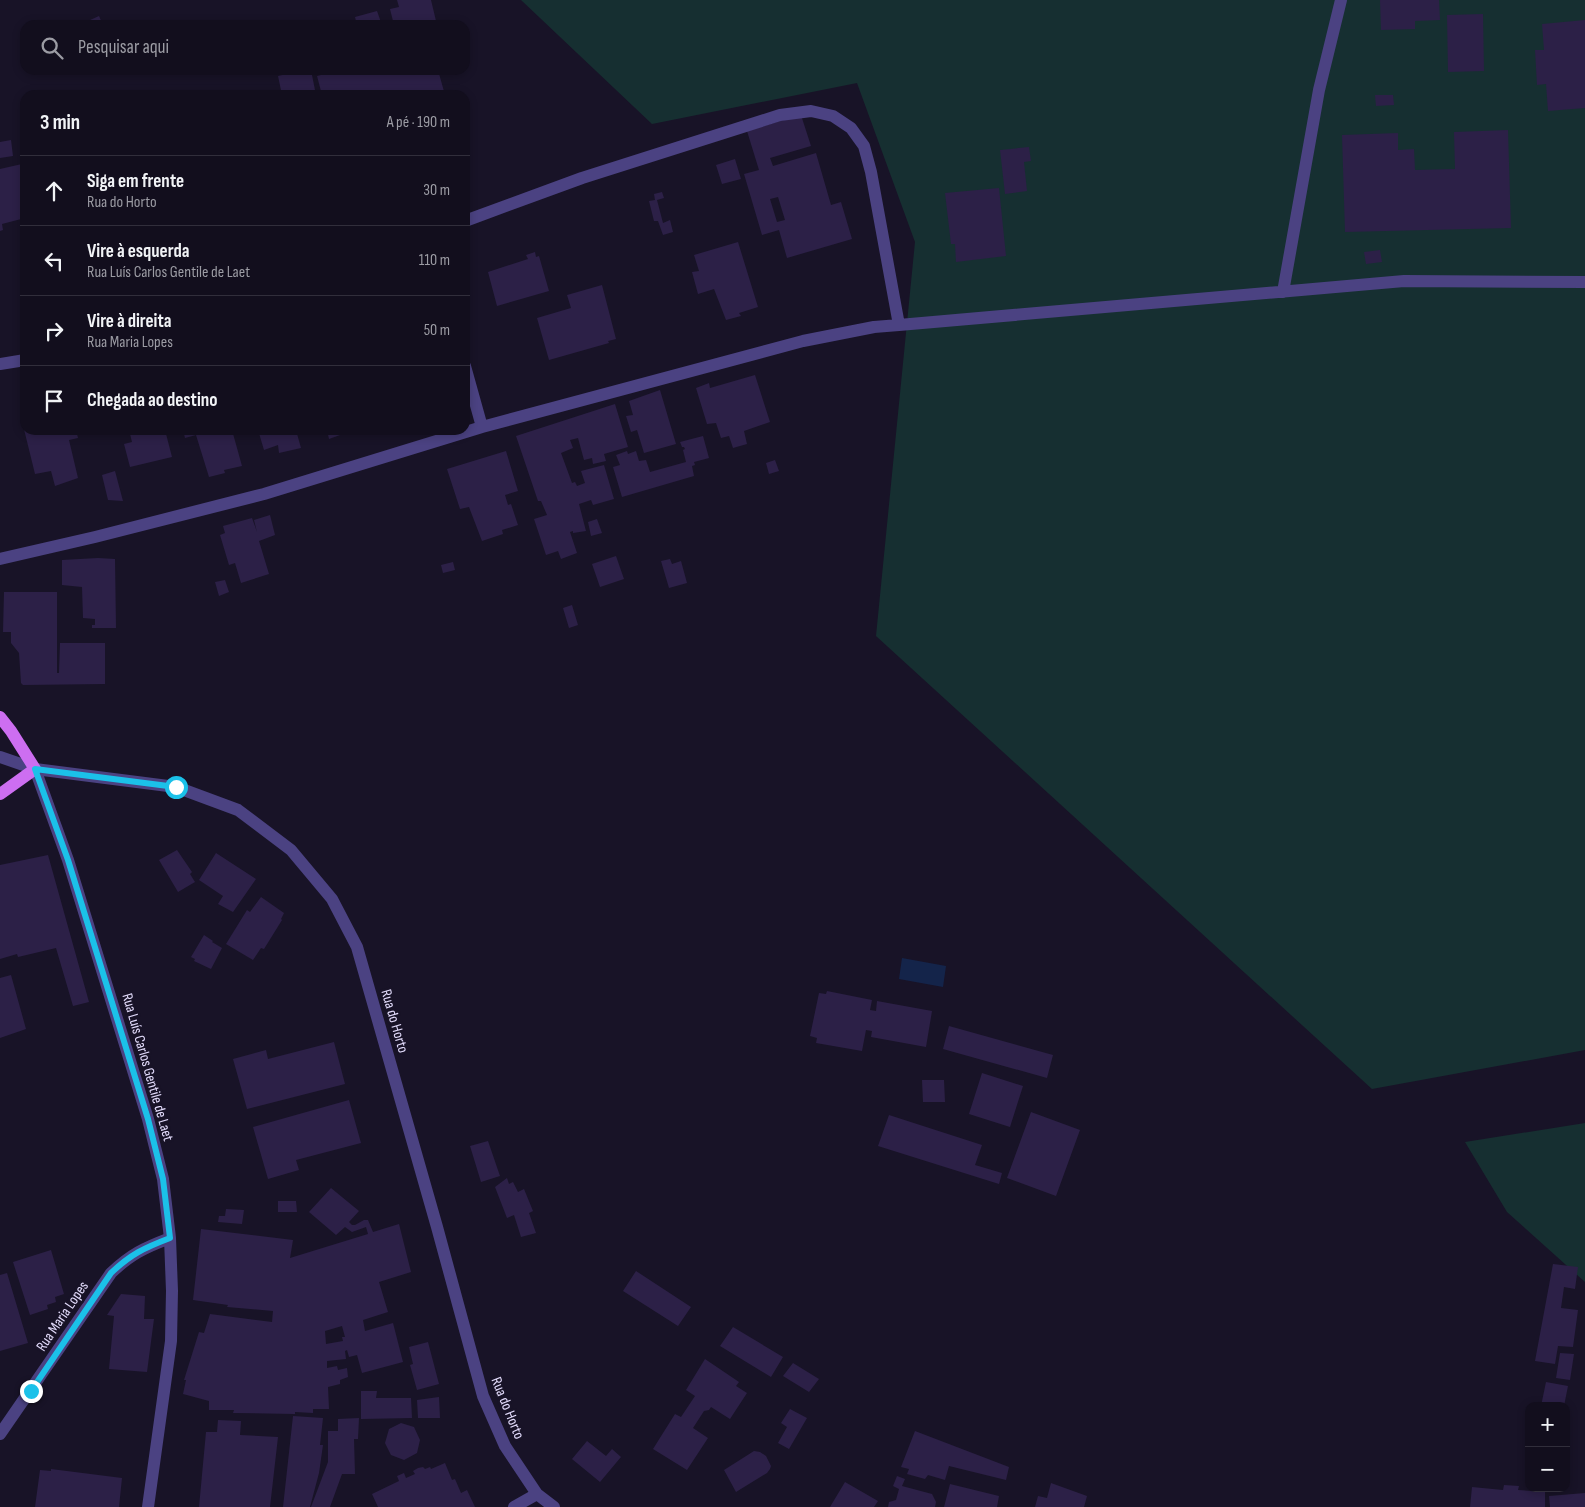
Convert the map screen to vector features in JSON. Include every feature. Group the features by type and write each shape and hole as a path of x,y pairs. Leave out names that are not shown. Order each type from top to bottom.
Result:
{"main road":[{"name":"Rua Luís Carlos Gentile de Laet","path":"0,716 35,769"},
{"path":"0,794 35,769"}],"street":[{"path":"1283,292 1319,90 1341,0"},
{"path":"470,219 582,178 780,115 811,111 826,114 833,116 851,128 864,146 871,172 899,325"},
{"path":"470,431 803,341 874,327 1404,281 1585,282"},
{"path":"0,364 20,361"},
{"path":"470,384 482,427"},
{"path":"0,559 96,537 264,494 456,435"},
{"name":"Rua do Horto","path":"0,758 35,769 176,787 238,810 291,850 332,899 357,947 483,1396 505,1446 537,1494 554,1507"},
{"name":"Rua Luís Carlos Gentile de Laet","path":"35,769 68,860 148,1119 163,1179 170,1238 171,1341 148,1507"},
{"name":"Rua Maria Lopes","path":"0,1434 111,1273 126,1259 142,1249 170,1238"},
{"path":"514,1507 537,1494"}],"green space":[{"path":"521,0 1585,0 1585,1050 1372,1089 876,636 915,242 857,83 652,124"},
{"path":"1585,1123 1585,1282 1507,1212 1465,1142"}],"water":[{"path":"902,958 946,966 943,987 899,979"}],"building":[{"path":"397,0 431,0 436,20 393,20 390,9 399,7"},
{"path":"1380,0 1439,0 1440,20 1415,21 1415,29 1381,30"},
{"path":"377,11 380,20 356,20 355,17"},
{"path":"1483,14 1484,71 1448,72 1447,15"},
{"path":"99,16 101,20 90,20"},
{"path":"1585,20 1585,108 1548,111 1546,84 1537,85 1535,50 1544,50 1542,24"},
{"path":"312,75 315,90 281,90 278,76"},
{"path":"439,75 444,90 321,90 317,76"},
{"path":"1375,95 1393,95 1394,105 1376,106"},
{"path":"801,115 811,146 770,158 773,166 816,153 831,205 841,202 852,239 787,258 779,230 762,235 744,174 759,170 747,131","holes":["778,197 785,220 777,222 770,199"]},
{"path":"1508,130 1511,228 1345,232 1342,135 1398,133 1398,150 1414,149 1415,170 1455,169 1454,132"},
{"path":"11,140 13,156 0,158 0,142"},
{"path":"1029,147 1031,161 1024,162 1027,191 1005,194 1000,150"},
{"path":"735,159 741,179 722,184 716,165"},
{"path":"20,164 20,219 2,224 3,230 0,231 0,169"},
{"path":"999,188 1006,256 956,262 955,244 951,244 945,193"},
{"path":"662,192 664,198 657,200 663,223 670,220 673,232 663,235 658,221 654,221 649,201 655,200 654,194"},
{"path":"738,242 758,307 739,313 741,316 726,320 714,289 698,294 692,272 699,271 694,255"},
{"path":"1380,250 1382,262 1366,264 1364,252"},
{"path":"535,252 536,257 539,256 549,291 497,306 488,272 528,259 526,255"},
{"path":"602,285 616,339 608,341 609,343 549,360 537,318 571,308 567,295"},
{"path":"755,375 770,422 744,431 747,444 733,448 729,436 721,438 716,423 707,424 696,388 709,383 710,388"},
{"path":"660,390 676,444 644,453 637,430 631,432 626,416 633,415 629,401"},
{"path":"615,404 628,447 604,454 606,461 593,464 592,458 584,460 578,438 570,440 573,448 561,453 572,483 575,482 577,486 585,483 581,471 604,465 614,499 593,505 591,500 579,504 586,531 570,532 577,553 561,559 558,551 546,555 534,519 547,515 541,501 538,501 516,436"},
{"path":"25,435 77,435 78,438 69,440 78,478 55,486 51,471 35,474"},
{"path":"130,435 166,435 172,457 130,467 124,444 132,442"},
{"path":"184,435 196,435 185,438"},
{"path":"196,435 233,435 242,466 224,470 225,473 209,477"},
{"path":"260,435 297,435 301,448 279,453 278,445 264,450"},
{"path":"328,435 340,435 329,439"},
{"path":"703,436 709,458 694,462 695,465 692,466 694,476 622,497 613,467 620,465 616,455 627,451 628,454 636,451 639,461 646,460 650,472 686,462 683,450 685,449 680,442"},
{"path":"506,451 518,491 505,495 508,505 511,504 518,525 502,530 503,534 482,541 469,507 460,509 447,469"},
{"path":"775,460 779,471 769,474 766,463"},
{"path":"115,471 123,501 108,500 102,475"},
{"path":"270,515 275,535 259,541 269,574 241,583 235,563 229,565 220,535 225,533 223,526 252,518 257,532 254,520"},
{"path":"597,519 602,533 591,536 588,522"},
{"path":"616,556 624,579 600,587 592,564"},
{"path":"115,559 116,628 92,628 92,625 95,625 95,619 83,618 82,587 62,585 62,560"},
{"path":"670,559 672,564 681,561 687,583 669,588 661,561"},
{"path":"453,562 455,570 443,573 441,565"},
{"path":"225,580 229,592 219,596 215,582"},
{"path":"4,592 57,592 57,673 59,673 60,643 105,643 105,684 23,685 21,683 19,653 11,643 11,632 3,632"},
{"path":"572,605 578,625 569,628 563,608"},
{"path":"177,850 192,872 190,874 195,882 178,892 159,860"},
{"path":"216,853 256,879 233,912 218,904 223,896 199,880"},
{"path":"48,855 89,1002 73,1006 56,948 18,957 17,954 0,959 0,865"},
{"path":"261,897 284,913 282,920 264,949 261,948 253,960 226,944 247,910 250,912"},
{"path":"204,935 222,948 211,969 194,961 195,959 191,957"},
{"path":"11,975 26,1029 0,1038 0,978"},
{"path":"827,991 872,1000 870,1010 876,1011 877,1001 932,1011 926,1047 871,1037 872,1031 866,1030 862,1051 816,1043 817,1038 810,1036 819,993 826,994"},
{"path":"949,1026 1053,1055 1047,1078 943,1049"},
{"path":"334,1042 345,1084 247,1109 233,1059 266,1050 268,1059"},
{"path":"982,1073 1023,1086 1010,1127 969,1114"},
{"path":"922,1080 944,1080 945,1102 923,1102"},
{"path":"349,1100 361,1143 296,1160 299,1170 268,1179 253,1127"},
{"path":"1031,1112 1080,1130 1056,1196 1007,1178"},
{"path":"889,1115 982,1145 975,1165 1002,1173 999,1184 878,1146"},
{"path":"488,1141 500,1176 481,1182 470,1146"},
{"path":"507,1178 509,1184 513,1182 518,1192 524,1189 533,1211 529,1213 536,1233 521,1237 514,1215 507,1218 495,1187"},
{"path":"331,1188 359,1211 349,1222 352,1225 368,1220 373,1232 399,1224 411,1272 379,1282 388,1312 363,1320 365,1331 393,1323 403,1362 362,1373 357,1355 349,1357 347,1350 345,1351 346,1359 327,1361 327,1368 337,1366 338,1370 347,1368 348,1377 340,1380 340,1384 328,1387 329,1409 313,1409 313,1413 233,1413 234,1410 209,1410 209,1401 183,1394 186,1380 184,1380 199,1332 204,1333 210,1314 272,1322 273,1311 227,1307 228,1305 193,1300 201,1229 293,1240 290,1258 368,1234 366,1227 352,1232 345,1227 336,1235 309,1212","holes":["342,1326 345,1337 342,1337 343,1341 326,1344 325,1331"]},
{"path":"278,1201 296,1201 297,1212 278,1212"},
{"path":"226,1209 244,1210 242,1224 218,1222 219,1216 225,1216"},
{"path":"51,1250 64,1294 55,1297 56,1302 47,1305 48,1309 30,1315 13,1262"},
{"path":"1553,1264 1578,1267 1575,1289 1564,1287 1561,1308 1578,1310 1573,1347 1558,1346 1555,1364 1535,1361"},
{"path":"636,1271 691,1307 678,1326 623,1291"},
{"path":"7,1273 28,1343 0,1351 0,1275"},
{"path":"121,1294 145,1296 144,1319 154,1319 147,1372 109,1369 114,1316 107,1315"},
{"path":"733,1327 783,1357 771,1377 720,1346"},
{"path":"428,1342 439,1384 417,1390 410,1365 413,1364 409,1347"},
{"path":"1560,1353 1574,1354 1570,1380 1556,1378"},
{"path":"705,1359 739,1382 736,1386 747,1393 730,1419 711,1407 709,1410 704,1411 693,1428 708,1438 687,1470 653,1449 675,1414 681,1417 695,1396 686,1390"},
{"path":"793,1363 819,1379 809,1392 783,1376"},
{"path":"1546,1382 1568,1386 1565,1402 1542,1402"},
{"path":"361,1391 377,1391 376,1398 411,1398 412,1418 361,1419"},
{"path":"439,1397 440,1418 418,1418 417,1400"},
{"path":"790,1409 807,1418 789,1449 778,1443 787,1427 781,1423"},
{"path":"293,1416 323,1418 320,1445 323,1445 319,1473 310,1507 283,1507"},
{"path":"359,1418 358,1439 354,1439 355,1474 342,1474 330,1507 311,1507 328,1462 328,1431 338,1431 338,1419"},
{"path":"218,1420 241,1421 240,1435 278,1437 270,1507 199,1507 206,1432 217,1432"},
{"path":"401,1423 414,1427 420,1440 417,1453 404,1460 391,1455 385,1443 389,1429"},
{"path":"915,1431 1009,1467 1006,1480 949,1466 945,1480 928,1475 925,1479 907,1474 909,1469 901,1467"},
{"path":"587,1441 606,1456 612,1449 621,1457 600,1482 572,1459"},
{"path":"754,1451 766,1456 771,1466 770,1469 767,1473 736,1492 724,1470"},
{"path":"445,1463 452,1480 455,1479 461,1493 467,1490 475,1507 378,1507 372,1494 399,1481 397,1476 404,1473 406,1478 415,1474 413,1471 418,1468 423,1467 425,1469 430,1467 431,1469"},
{"path":"51,1469 122,1478 119,1507 35,1507 40,1470 51,1471"},
{"path":"897,1476 905,1479 902,1486 932,1494 936,1502 935,1507 888,1507 889,1502 896,1500 899,1489 893,1486"},
{"path":"845,1482 878,1501 874,1507 830,1507"},
{"path":"1051,1483 1087,1496 1084,1507 1035,1507 1038,1496 1047,1498"},
{"path":"950,1484 999,1496 997,1507 944,1507"},
{"path":"1504,1485 1519,1486 1518,1490 1525,1492 1545,1492 1545,1507 1470,1507 1472,1487 1503,1490"},
{"path":"1585,1493 1585,1507 1550,1507 1549,1496"}],"route":[{"path":"31,1391 111,1273 126,1259 142,1249 170,1238 163,1179 148,1119 68,860 35,769 176,787"}]}
